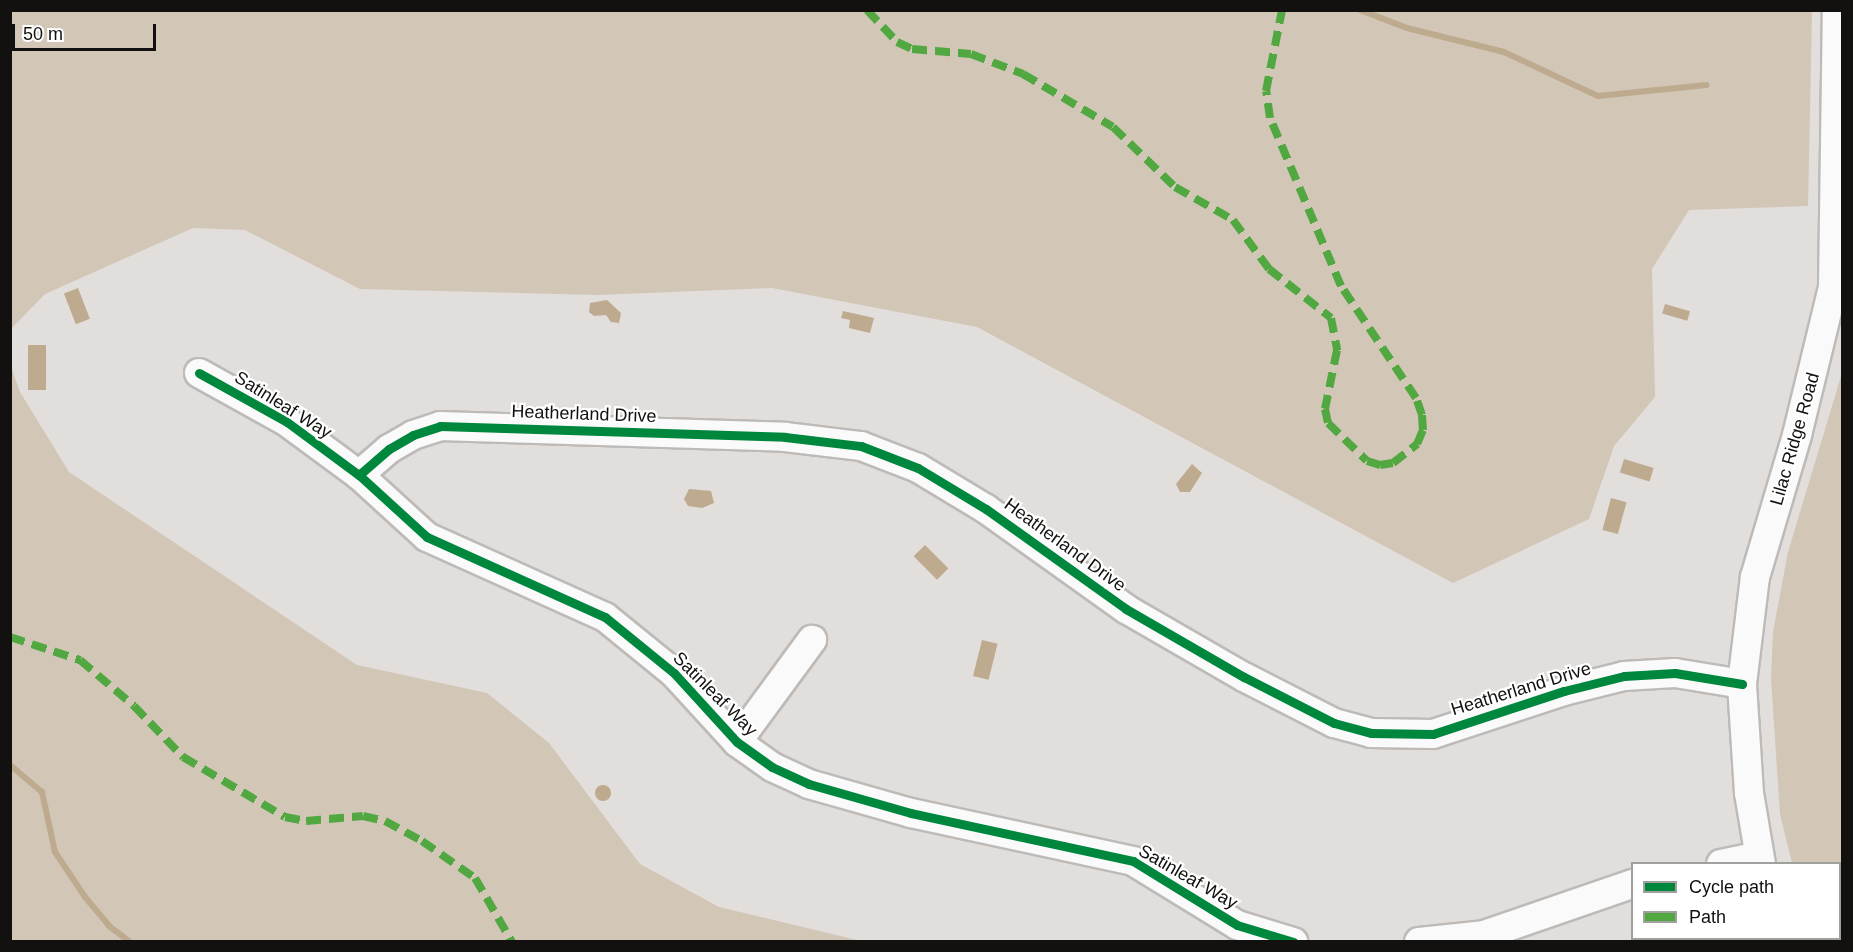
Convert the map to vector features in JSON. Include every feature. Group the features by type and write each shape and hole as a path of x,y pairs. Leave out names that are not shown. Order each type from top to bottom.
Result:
{"street":[{"name":"Lilac Ridge Road","path":"1760,860 1749,793 1742,684 1755,577 1800,424 1833,287 1836,10"},
{"name":"Satinleaf Way","path":"199,373 287,422 359,475 427,537 605,617 674,673 737,742 772,767 809,784 911,813 1134,861 1237,925 1293,942"},
{"name":"Heatherland Drive","path":"359,475 397,444 440,426 785,437 861,447 928,474 995,515 1126,609 1234,671 1334,723 1371,733 1433,734 1564,691 1624,676 1676,673 1742,684"},
{"path":"737,742 812,640"},
{"path":"1740,862 1760,860"},
{"path":"1419,942 1484,935 1631,884"}],"shaded area":[{"path":"11,10 1812,11 1808,206 1689,210 1652,269 1655,397 1614,446 1589,519 1453,583 977,327 772,288 598,295 360,289 245,230 193,228 45,294 11,329"},
{"path":"78,288 90,319 76,324 64,293"},
{"path":"607,300 621,313 619,323 611,322 606,315 594,316 589,312 590,303"},
{"path":"1665,304 1690,311 1687,321 1662,314"},
{"path":"843,311 874,318 870,333 849,328 850,320 841,318"},
{"path":"28,345 46,345 46,390 28,390"},
{"path":"10,364 20,392 69,472 357,665 487,693 549,743 640,864 719,907 861,941 11,941"},
{"path":"1842,373 1842,941 1823,942 1822,940 1841,940 1841,862 1792,862 1780,814 1771,679 1773,632 1788,552"},
{"path":"1624,459 1654,468 1650,481 1620,472"},
{"path":"1192,464 1202,473 1190,492 1180,492 1176,484"},
{"path":"689,489 711,491 714,503 702,508 688,506 684,499"},
{"path":"1611,498 1626,502 1618,534 1602,530"},
{"path":"925,545 948,568 937,580 914,556"},
{"path":"982,640 998,644 989,680 973,676"},
{"path":"603,785 611,793 603,801 595,793"}],"waterway":[{"path":"1360,10 1407,28 1504,52 1598,96 1706,85"},
{"path":"10,765 42,792 55,852 85,897 109,926 130,942"}],"marked path":[{"path":"867,10 897,42 912,49 971,54 1023,74 1113,127 1175,187 1233,220 1269,269 1331,318 1337,350 1325,409 1328,423 1367,461 1380,465 1393,463 1417,444 1423,430 1422,415 1416,398 1341,286 1270,118 1266,91 1282,10"},
{"path":"10,637 80,660 134,706 183,757 285,817 306,821 363,816 385,821 422,841 475,878 512,942"}],"cycle path":[{"path":"199,373 287,422 359,475 427,537 605,617 674,673 737,742 772,767 809,784 911,813 1133,861 1237,925 1293,942"},
{"path":"359,475 389,449 413,435 440,426 785,437 861,446 918,468 986,509 1126,609 1244,677 1334,723 1371,733 1433,734 1564,691 1624,676 1675,673 1742,684"}]}
